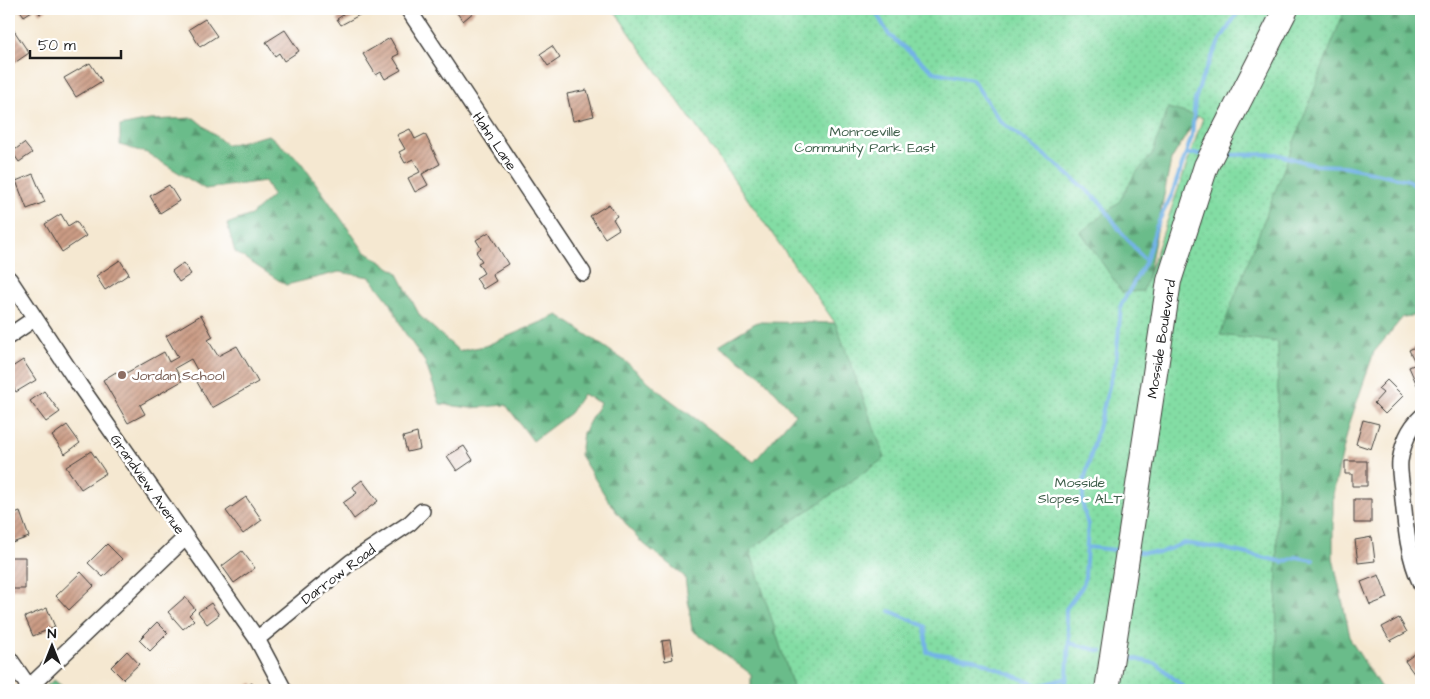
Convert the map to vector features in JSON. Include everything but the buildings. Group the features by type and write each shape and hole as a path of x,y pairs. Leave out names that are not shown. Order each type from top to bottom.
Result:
{"main road":[{"name":"Mosside Boulevard","path":"1107,690 1169,282 1206,166 1286,9"}],"street":[{"name":"Hahn Lane","path":"408,9 583,273"},
{"name":"Grandview Avenue","path":"9,279 256,639 284,690"},
{"path":"9,336 34,318"},
{"path":"1421,417 1412,425 1404,443 1400,464 1406,528 1416,572 1421,584"},
{"name":"Darrow Road","path":"256,639 322,584 410,523 422,511"},
{"path":"9,658 27,688 185,538"}],"green space":[{"name":"Monroeville Community Park East","path":"613,9 1230,63 1171,160 1140,316 1089,690 751,690 751,674 692,630 685,577 639,540 611,505 580,455 583,433 600,403 583,394 570,413 533,441 506,405 470,408 440,404 425,362 403,330 391,304 370,277 339,272 286,285 235,252 227,224 251,215 273,195 265,181 205,189 147,153 120,145 120,126 150,120 194,118 227,145 269,135 300,161 364,251 397,272 420,316 459,351 485,346 558,315 625,361 665,396 754,462 795,414 761,376 719,345 757,322 836,323"},
{"name":"Mosside Slopes - ALT","path":"613,9 1345,9 1220,335 1278,342 1276,690 794,690 750,550 885,458 836,324","holes":["1168,108 1203,118 1143,291 1122,292 1081,232 1119,202 1135,174 1152,155"]},
{"path":"1310,9 1421,9 1421,315 1403,317 1374,352 1349,425 1333,494 1333,558 1351,641 1381,688 1403,690 1125,690 1132,646"},
{"path":"54,680 67,690 41,690"}],"waterway":[{"path":"874,9 889,35 934,72 972,79 1000,121 1056,164 1101,203 1121,232 1146,261"},
{"path":"1063,690 1067,678 1069,637 1066,609 1082,587 1085,577 1088,525 1083,506 1083,485 1116,360 1121,305 1146,261 1156,227 1172,194 1192,136 1195,100 1202,78 1219,42 1240,9"},
{"path":"1186,154 1200,154"},
{"path":"1224,155 1276,154 1315,165 1344,166 1408,180 1421,191"},
{"path":"1138,552 1159,553 1184,543 1225,549 1284,562 1296,557 1313,560"},
{"path":"1087,547 1116,550"},
{"path":"890,611 925,626 927,652 974,659 1039,686 1067,678"},
{"path":"1069,643 1101,651"},
{"path":"1123,656 1157,664 1187,690"}],"place":[{"name":"Jordan School","path":"122,375"}]}
